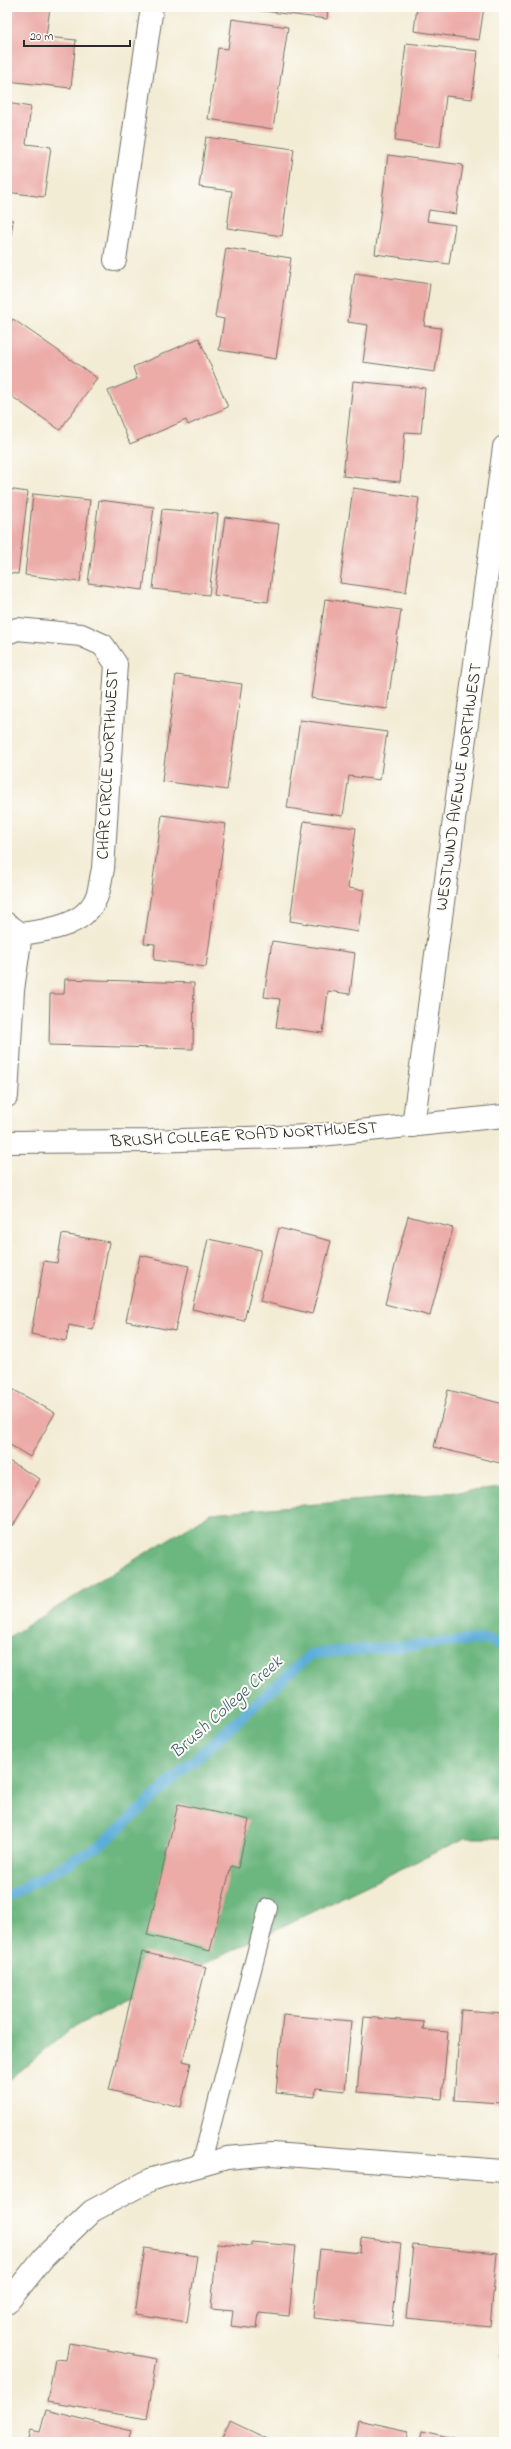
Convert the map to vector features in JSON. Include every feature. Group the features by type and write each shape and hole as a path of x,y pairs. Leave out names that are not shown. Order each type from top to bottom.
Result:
{"street":[{"path":"115,260 152,7"},
{"name":"WESTWIND AVENUE NORTHWEST","path":"413,1126 504,447"},
{"name":"CHAR CIRCLE NORTHWEST","path":"7,633 17,629 82,635 104,645 116,664 103,869 98,895 86,913 60,928 14,929 13,990 7,1096"},
{"name":"BRUSH COLLEGE ROAD NORTHWEST","path":"7,1142 149,1141 311,1136 504,1116"},
{"path":"7,2302 44,2257 92,2211 152,2179 227,2158 272,2154 504,2171"}],"lane":[{"path":"201,2165 268,1908"}],"green space":[{"path":"504,1488 504,1838 465,1838 70,2029 7,2082 7,1638 211,1513"}],"building":[{"path":"7,7 50,7 46,37 76,40 71,88 7,81"},
{"path":"231,7 328,7 327,19"},
{"path":"417,7 484,7 479,40 414,31"},
{"path":"232,19 288,27 273,129 208,119 218,48 228,49"},
{"path":"406,43 478,51 472,99 446,96 440,147 395,141"},
{"path":"7,103 31,107 26,144 51,147 44,197 7,192"},
{"path":"206,137 294,149 282,236 227,228 232,191 199,187"},
{"path":"388,155 463,165 456,214 429,210 427,221 455,225 449,264 375,254"},
{"path":"7,220 13,220 8,255 7,255"},
{"path":"226,248 291,258 276,359 219,350 224,319 215,317"},
{"path":"355,273 430,284 424,326 441,328 435,372 363,362 368,325 348,322"},
{"path":"13,319 97,378 60,430 7,393 7,328"},
{"path":"199,338 228,407 188,425 186,420 130,444 108,391 137,379 133,367"},
{"path":"353,381 425,388 421,433 405,432 400,482 343,476"},
{"path":"353,488 419,498 406,592 340,583"},
{"path":"7,489 28,492 18,574 7,573"},
{"path":"33,494 90,500 80,582 25,575"},
{"path":"99,500 154,507 143,590 88,583"},
{"path":"162,509 218,514 209,595 153,589"},
{"path":"225,517 279,524 268,602 214,595"},
{"path":"325,599 401,610 387,709 311,698"},
{"path":"176,675 242,684 227,790 162,781"},
{"path":"300,720 387,732 380,780 349,776 343,816 287,808"},
{"path":"162,815 226,824 206,967 154,960 155,944 144,943"},
{"path":"304,821 356,828 348,888 364,890 358,932 290,921"},
{"path":"272,941 355,953 350,994 328,991 323,1033 276,1027 280,999 264,997"},
{"path":"65,979 194,983 193,1049 49,1045 50,994 64,994"},
{"path":"408,1216 453,1228 430,1316 385,1304"},
{"path":"279,1228 331,1241 312,1314 260,1301"},
{"path":"62,1234 109,1242 93,1330 69,1325 66,1341 31,1334 44,1261 57,1263"},
{"path":"208,1239 261,1250 244,1321 192,1309"},
{"path":"140,1255 189,1266 175,1331 126,1321"},
{"path":"7,1386 55,1413 30,1457 7,1443"},
{"path":"448,1390 504,1404 504,1464 434,1447"},
{"path":"7,1460 40,1479 13,1526 7,1522"},
{"path":"178,1804 249,1820 238,1868 231,1866 210,1951 147,1935"},
{"path":"142,1952 206,1967 183,2061 191,2063 181,2107 109,2090"},
{"path":"461,2010 504,2013 504,2089 502,2089 501,2103 454,2100"},
{"path":"283,2015 351,2021 345,2091 316,2088 315,2097 276,2093"},
{"path":"364,2017 424,2022 423,2030 448,2032 442,2099 357,2092"},
{"path":"361,2238 401,2243 392,2326 313,2318 320,2249 360,2253"},
{"path":"251,2242 296,2246 289,2316 259,2313 257,2329 231,2326 233,2311 211,2309 217,2243 251,2246"},
{"path":"413,2245 497,2253 490,2326 406,2318"},
{"path":"145,2248 197,2256 187,2322 135,2314"},
{"path":"503,2336 504,2358 501,2358"},
{"path":"69,2343 157,2359 147,2419 47,2402 55,2359 66,2360"},
{"path":"46,2410 131,2431 128,2442 28,2442 31,2430 40,2432"},
{"path":"358,2420 409,2431 406,2442 354,2442"},
{"path":"230,2421 274,2442 220,2442"},
{"path":"422,2431 467,2441 467,2442 420,2442"}],"waterway":[{"name":"Brush College Creek","path":"7,1897 101,1845 311,1654 485,1639 504,1645"}]}
